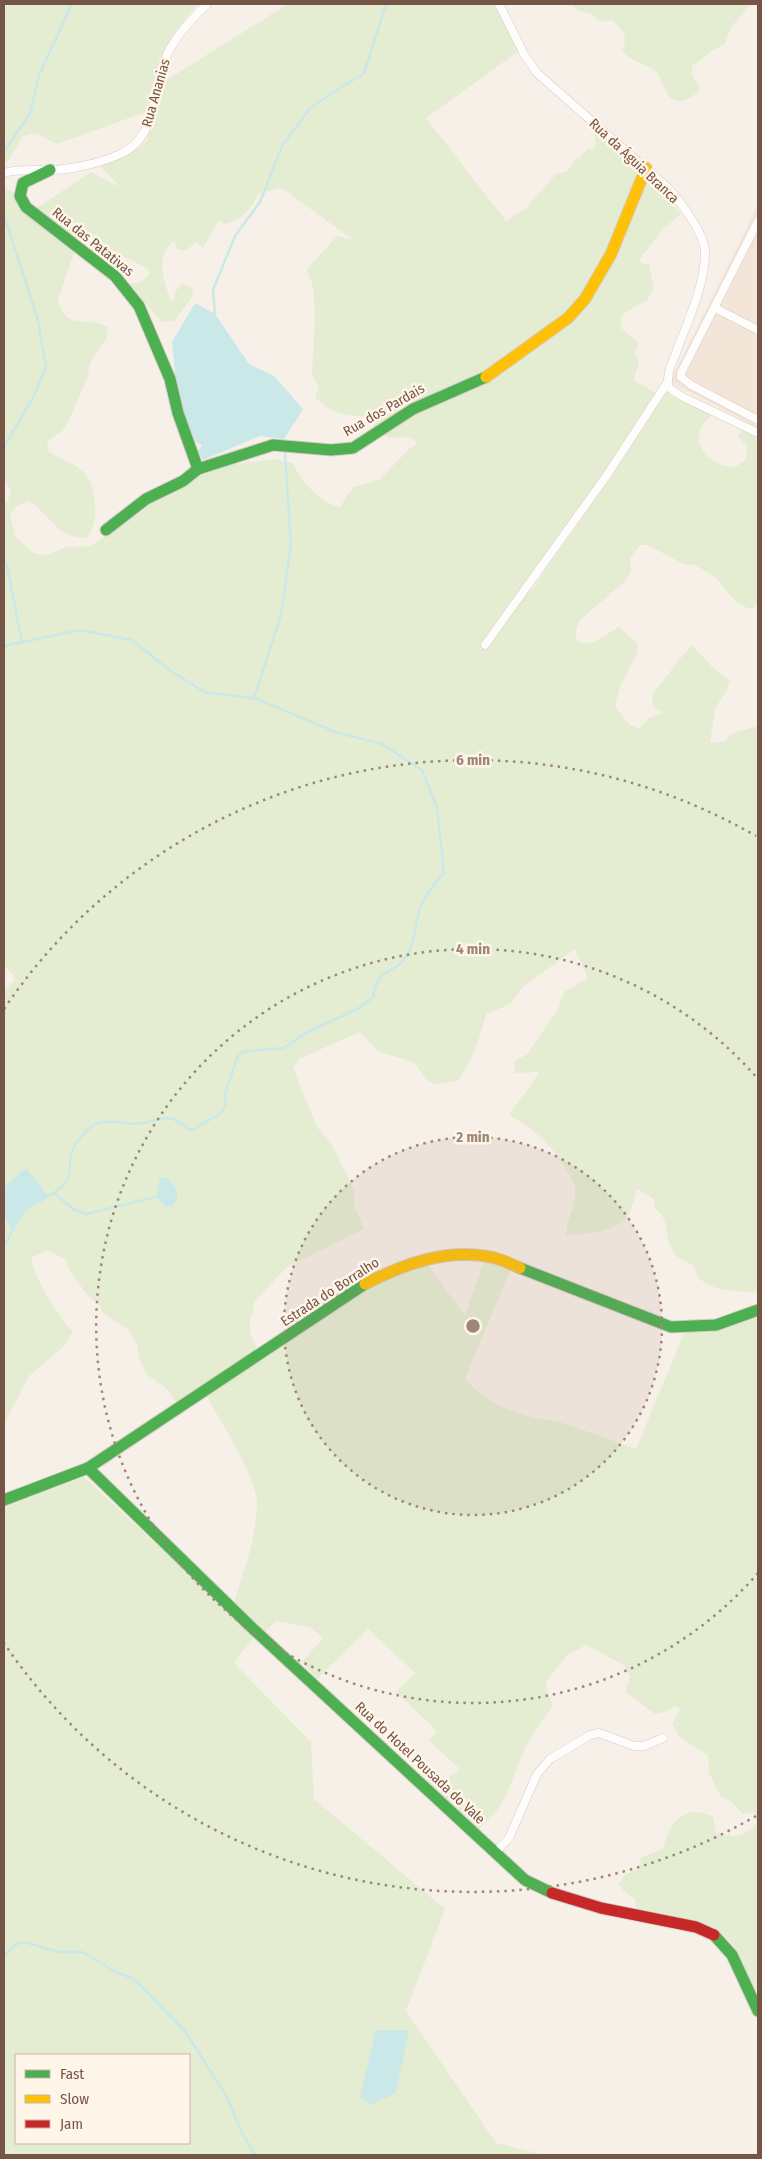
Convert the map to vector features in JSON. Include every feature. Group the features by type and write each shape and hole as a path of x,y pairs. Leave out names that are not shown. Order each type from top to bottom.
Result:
{"street":[{"name":"Rua Ananias","path":"4,173 23,169 50,170 109,158 136,146 147,126 161,71 168,52 183,29 207,4"},
{"name":"Rua da Águia Branca","path":"485,644 607,475 667,382 668,374 689,319 698,288 704,251 693,223 677,198 646,168 537,73 525,56 499,4"},
{"name":"Rua dos Pardais","path":"106,530 146,499 183,481 198,469 226,458 273,445 331,450 353,448 413,409 490,374 568,318 585,299 611,254 646,168"},
{"name":"Rua das Patativas","path":"50,170 23,183 20,191 21,201 34,214 122,282 140,306 170,379 178,413 198,469"},
{"path":"758,221 755,236 682,370 681,377 690,385 758,420"},
{"path":"715,308 758,330"},
{"path":"667,382 668,388 683,397 758,433"},
{"name":"Estrada do Borralho","path":"4,1500 88,1468 365,1284 413,1261 474,1253 493,1257 671,1328 689,1329 713,1326 734,1321 758,1310"},
{"name":"Rua do Hotel Pousada do Vale","path":"88,1468 250,1628 524,1880 548,1891 607,1908 696,1928 716,1935 730,1952 758,2011"},
{"path":"495,1853 509,1838 537,1774 550,1759 590,1735 599,1733 634,1746 644,1746 664,1738"}],"shaded area":[{"path":"758,205 758,428 670,382"}],"green space":[{"path":"4,4 198,4 177,29 163,54 146,112 57,144 36,133 23,136 7,162 4,163"},
{"path":"288,4 494,4 519,51 426,118 506,221 525,209 557,173 566,172 573,164 573,160 580,158 587,149 593,150 596,146 595,135 599,133 641,170 604,257 572,308 492,368 376,428 367,416 333,411 315,398 319,386 312,376 315,313 313,287 307,269 337,236 353,240 282,188 258,194 253,205 236,220 225,224 219,220 203,248 197,242 185,251 177,249 174,240 164,255 162,262 163,276 170,300 174,301 175,292 182,283 192,288 193,295 175,321 162,322 128,284 141,281 150,272 129,259 86,243 74,252 58,300 61,310 66,316 78,321 93,322 108,327 106,339 90,363 88,376 69,420 62,431 47,442 49,452 76,466 88,477 94,495 94,522 88,537 70,535 56,526 29,501 17,506 10,514 15,536 32,552 44,556 66,547 91,546 156,498 187,484 205,472 227,465 275,459 293,463 301,478 318,496 340,508 354,487 379,480 410,448 418,444 410,437 389,438 382,434 432,402 474,389 497,375 579,313 644,182 650,180 654,183 681,214 662,230 639,260 643,264 649,264 654,288 647,300 623,314 620,327 639,343 635,353 639,361 634,380 655,393 609,469 522,589 531,591 613,474 666,391 673,397 712,415 702,427 699,433 699,440 704,452 717,463 736,467 746,459 747,446 738,437 742,430 758,438 758,601 754,607 749,609 735,601 716,578 695,565 683,564 648,545 640,545 630,558 631,572 624,582 579,621 575,636 579,642 592,643 619,627 637,643 637,653 620,687 615,707 629,724 639,729 649,718 663,713 653,706 652,695 692,645 714,669 730,680 727,690 716,707 710,742 724,742 732,733 758,726 758,1293 719,1289 699,1278 694,1267 673,1251 668,1239 665,1221 654,1207 654,1199 637,1189 630,1212 623,1221 600,1231 566,1235 575,1199 574,1183 550,1147 527,1126 509,1115 539,1072 515,1073 514,1062 527,1054 558,1009 564,992 588,978 575,949 524,986 510,1004 486,1014 475,1049 458,1081 433,1084 426,1079 415,1063 378,1051 360,1032 299,1059 293,1068 317,1127 331,1143 354,1190 354,1205 364,1229 287,1267 255,1301 250,1322 250,1332 259,1352 176,1402 167,1389 146,1374 140,1361 137,1344 130,1331 103,1313 99,1304 89,1297 70,1272 66,1260 47,1250 31,1258 48,1298 73,1332 61,1349 29,1376 4,1425 4,1217 13,1231 24,1211 26,1168 4,1187 4,991 15,980 12,973 4,966 4,504 8,501 11,489 4,482 4,188 13,192 26,215 91,172 120,187 101,167 104,163 118,159 137,149 147,141 162,83"},
{"path":"571,4 751,4 732,26 724,45 692,66 692,75 700,89 690,98 678,101 669,96 659,75 655,71 630,58 622,51 625,42 624,34 612,20 600,21 592,14 579,11"},
{"path":"484,1260 511,1268 466,1379 481,1394 509,1410 540,1419 559,1422 636,1449 684,1333 758,1314 758,2001 742,1960 723,1934 714,1927 637,1912 635,1899 619,1885 625,1875 637,1869 642,1857 663,1849 674,1823 686,1814 694,1812 703,1813 713,1817 716,1833 728,1836 743,1834 757,1823 753,1812 743,1814 733,1803 721,1796 709,1773 708,1756 679,1736 672,1723 680,1709 674,1706 665,1712 655,1714 625,1692 630,1677 625,1666 586,1645 566,1656 545,1684 553,1706 527,1745 507,1794 496,1811 478,1830 424,1781 434,1777 448,1778 460,1769 429,1741 437,1731 396,1692 415,1673 368,1629 317,1679 302,1662 323,1638 310,1627 276,1621 262,1635 233,1607 254,1532 257,1506 256,1494 245,1465 206,1395 376,1282 426,1262 465,1316"},
{"path":"84,1477 255,1636 234,1663 311,1742 314,1799 445,1909 406,2011 496,2143 546,2155 4,2155 4,1507"}],"water":[{"path":"195,303 215,314 249,364 274,376 303,409 284,439 260,436 203,460 198,451 202,445 191,439 179,412 172,342"},
{"path":"26,1168 49,1197 24,1211 13,1231 4,1217 4,1187"},
{"path":"166,1177 177,1190 177,1199 172,1206 166,1207 156,1197 160,1178"},
{"path":"376,2030 409,2030 396,2093 370,2105 360,2097"}],"waterway":[{"path":"4,151 30,114 39,75 72,4"},
{"path":"215,314 213,290 235,236 260,202 282,146 311,107 364,73 386,4"},
{"path":"4,215 37,317 46,366 34,396 4,447"},
{"path":"254,698 281,615 291,544 285,454"},
{"path":"4,561 7,565 22,643"},
{"path":"4,646 80,630 132,640 168,669 204,692 254,698 338,733 382,744 422,770 437,808 444,873 423,901 408,954 403,961 379,979 373,997 361,1007 304,1034 284,1048 242,1052 237,1058 225,1094 226,1104 221,1113 194,1129 189,1130 177,1121 167,1118 138,1124 101,1122 92,1126 79,1140 73,1150 67,1182 54,1193 32,1205 23,1213 4,1246"},
{"path":"55,1194 73,1209 86,1214 156,1197"},
{"path":"4,1956 14,1945 24,1942 59,1952 83,1952 114,1971 134,1979 185,2031 227,2097 241,2131 255,2155"}],"traffic: fast":[{"path":"50,170 23,183 20,196 26,207 115,276 139,306 170,379 178,413 198,469"},
{"path":"106,530 146,499 183,481 198,469 273,445 331,450 353,448 413,409 486,377"},
{"path":"520,1268 671,1327 716,1325 758,1310"},
{"path":"4,1500 88,1468 365,1284"},
{"path":"88,1468 249,1625 525,1880 552,1893"},
{"path":"714,1935 732,1955 758,2011"}],"traffic: slow":[{"path":"486,377 568,318 585,299 611,254 646,168"},
{"path":"365,1284 410,1264 442,1256 475,1255 491,1257 520,1268"}],"traffic: jam":[{"path":"552,1893 601,1908 696,1927 714,1935"}]}
